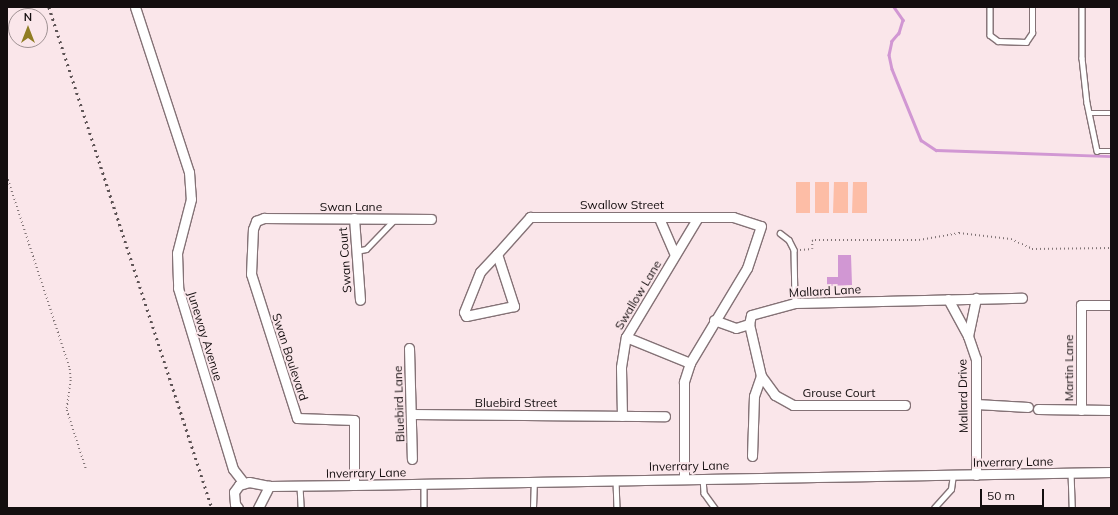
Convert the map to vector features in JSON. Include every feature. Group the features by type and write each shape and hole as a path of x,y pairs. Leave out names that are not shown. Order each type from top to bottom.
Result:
{"street":[{"name":"Juneway Avenue","path":"135,7 189,172 191,199 177,253 178,288 233,469 244,483"},
{"name":"Swallow Street","path":"497,254 514,306 466,316 464,312 480,272 530,217 732,218 761,226 747,268 714,320"},
{"name":"Swan Lane","path":"259,300 251,274 253,229 256,221 270,218 431,219"},
{"name":"Swan Court","path":"354,218 360,300"},
{"path":"659,218 675,255"},
{"name":"Swallow Lane","path":"622,416 621,367 626,337 698,218"},
{"path":"968,336 976,298"},
{"path":"948,299 1022,298"},
{"name":"Mallard Lane","path":"749,324 751,315 795,303 948,299"},
{"name":"Mallard Drive","path":"948,299 968,336 976,359 976,475"},
{"name":"Swan Boulevard","path":"259,300 297,418 354,420 354,485"},
{"name":"Martin Lane","path":"1108,305 1082,305 1081,410 1111,410"},
{"path":"684,478 684,382 690,363 714,320 736,328 749,324 761,376 754,396 752,456"},
{"path":"626,337 690,363"},
{"name":"Bluebird Lane","path":"409,348 412,459"},
{"name":"Grouse Court","path":"761,376 775,395 793,405 905,405"},
{"path":"976,404 1028,407"},
{"path":"1038,409 1061,411 1081,410"},
{"name":"Bluebird Street","path":"411,414 665,416"},
{"name":"Inverrary Lane","path":"244,483 268,486 300,486 534,482 703,477 976,475 1111,472"},
{"path":"238,508 234,504 234,492 244,483"},
{"path":"258,508 268,486"}],"lane":[{"path":"990,7 990,35 998,41 1026,42 1032,33 1032,7"},
{"path":"1082,7 1082,58 1089,113 1097,151 1111,151"},
{"path":"1089,113 1111,113"},
{"path":"356,251 366,249 395,219"},
{"path":"780,233 789,240 794,250 795,303"},
{"path":"1071,472 1072,508"},
{"path":"934,508 951,489 953,475"},
{"path":"703,477 704,493 715,508"},
{"path":"616,480 617,508"},
{"path":"533,508 534,482"},
{"path":"424,484 424,508"},
{"path":"300,486 300,508"}],"path":[{"path":"7,176 70,369 71,380 67,410 86,468"},
{"path":"794,250 812,249 812,241 815,240 919,240 959,234 1011,240 1032,249 1111,248"}],"shaded area":[{"path":"796,182 810,182 810,213 796,213"},
{"path":"815,182 829,182 829,213 815,213"},
{"path":"834,182 848,182 848,213 833,213"},
{"path":"853,182 867,182 867,213 852,213"},
{"path":"838,255 851,255 852,285 827,286 827,277 838,277"}],"waterway":[{"path":"894,7 903,20 899,33 892,41 889,55 892,69 921,140 936,150 1111,156"}],"railway":[{"path":"49,7 212,508"}]}
